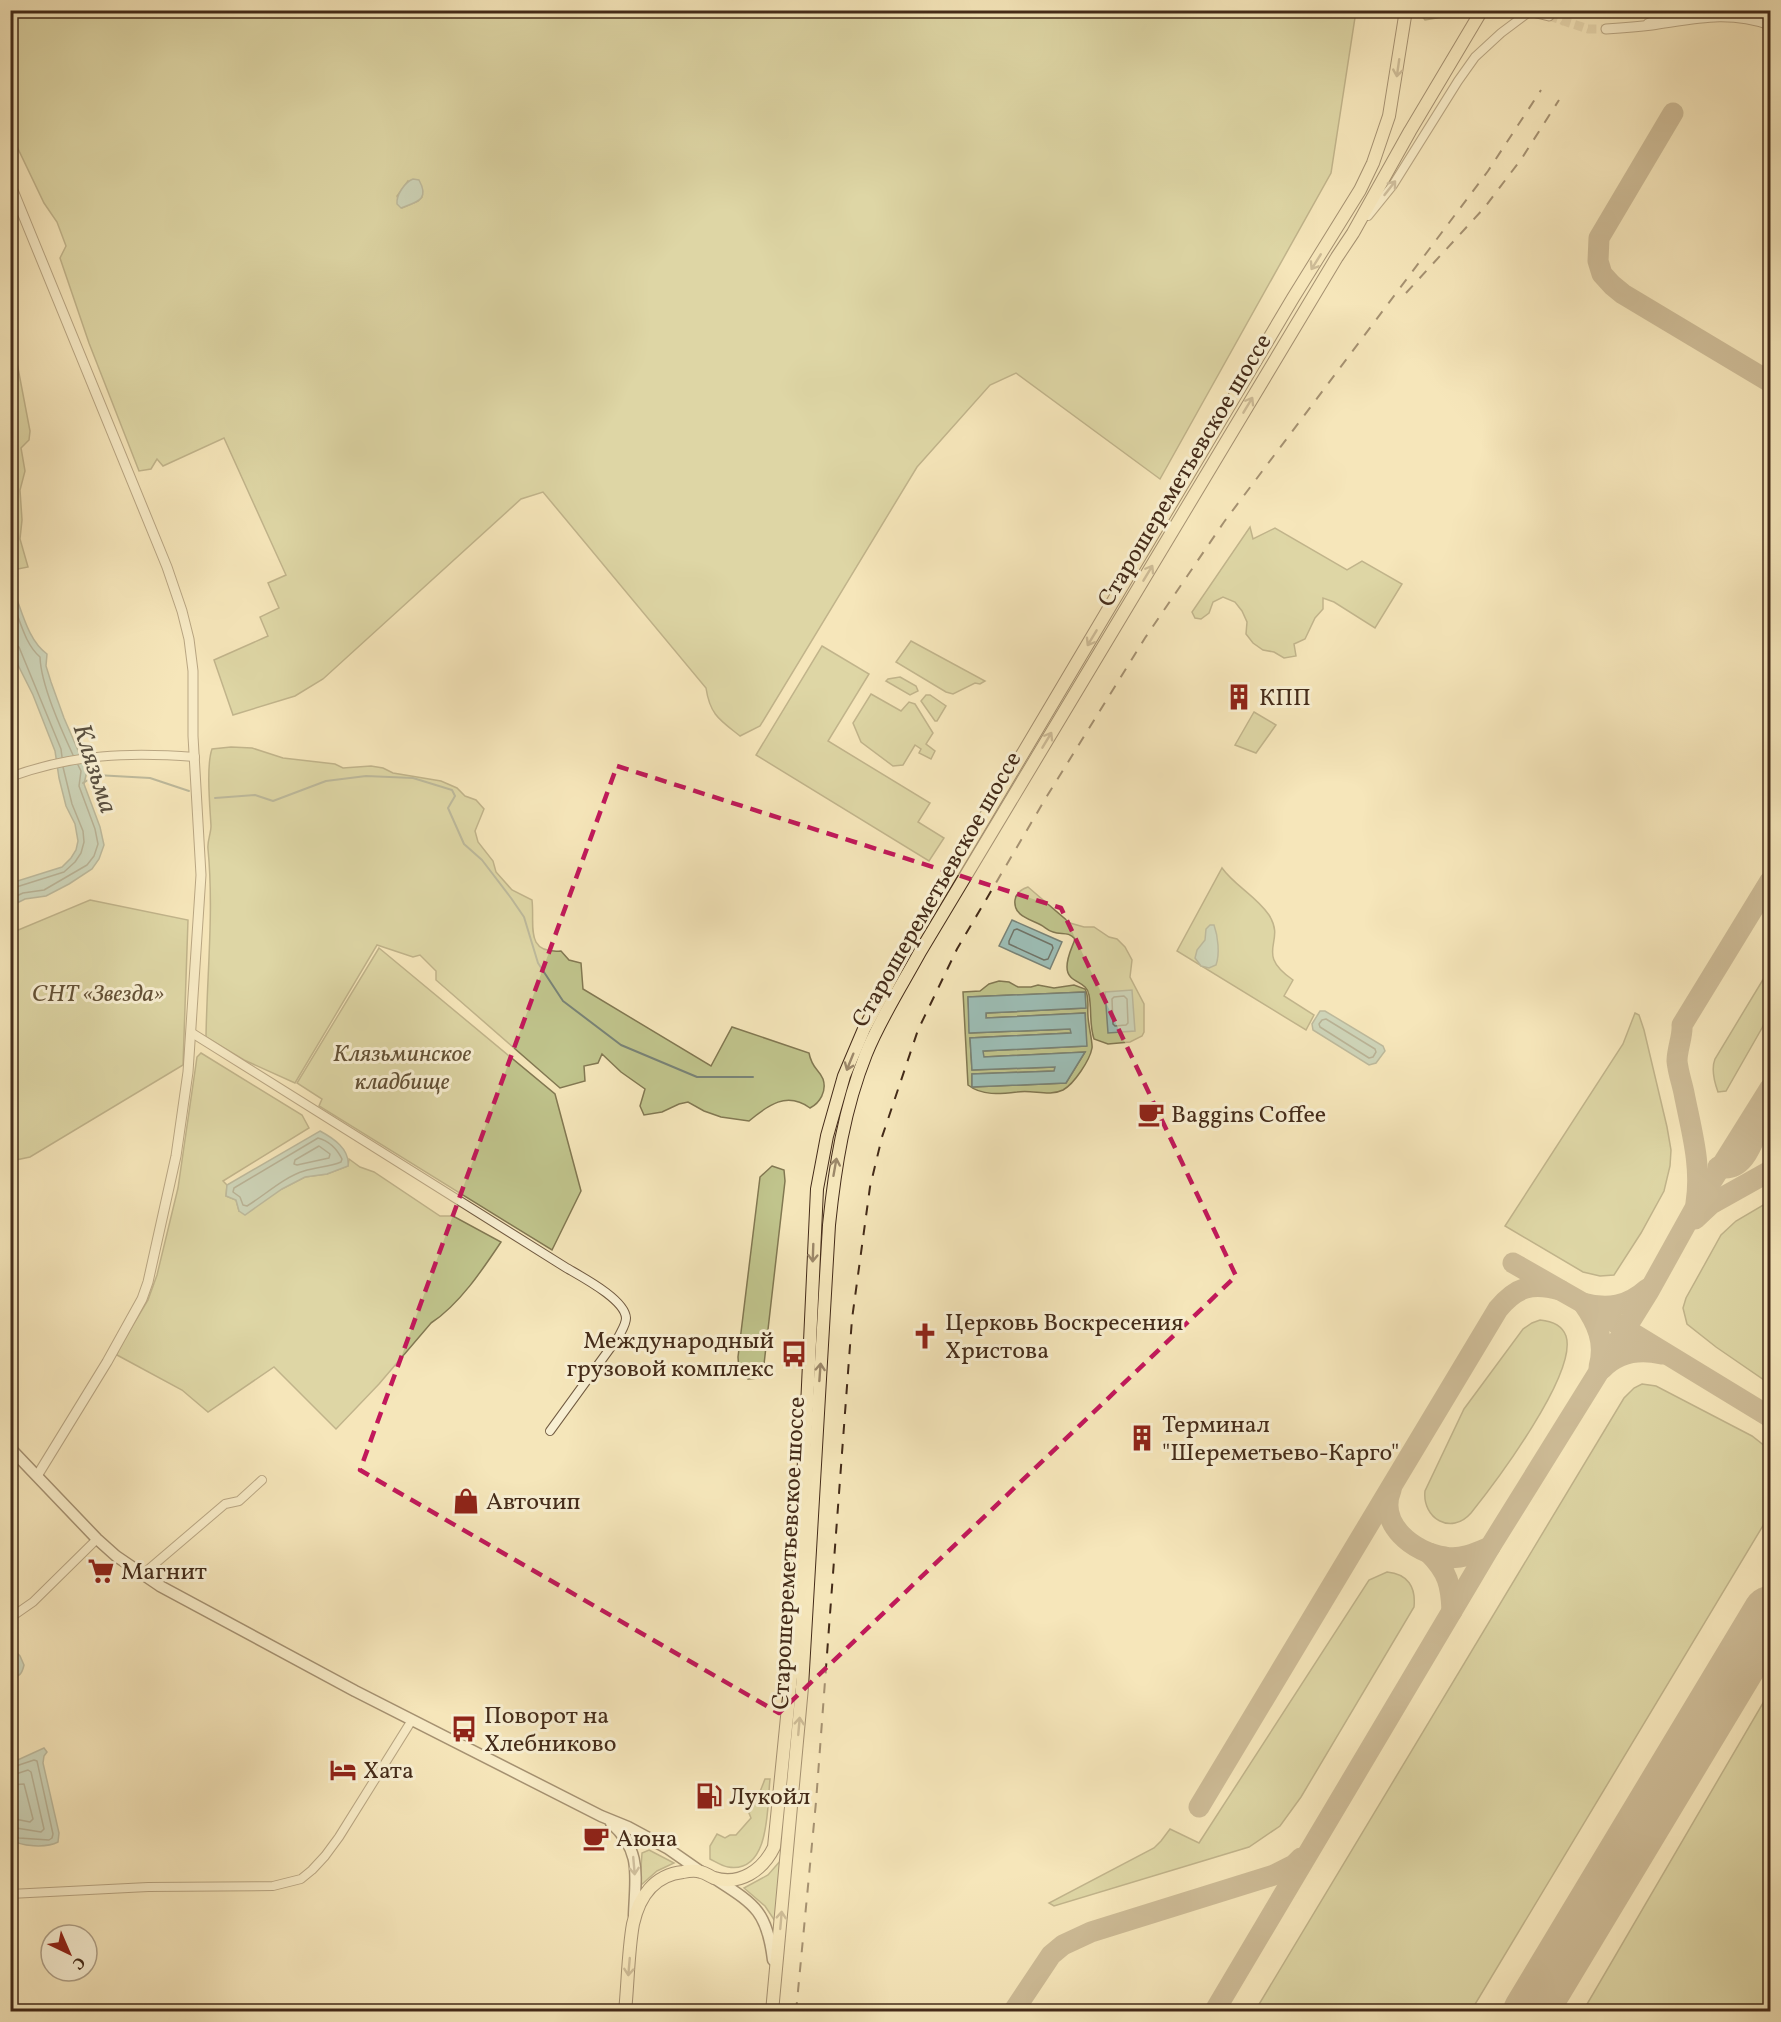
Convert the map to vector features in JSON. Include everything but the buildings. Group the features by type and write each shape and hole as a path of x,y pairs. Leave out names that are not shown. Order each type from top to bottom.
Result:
{"main road":[{"name":"Старошереметьевское шоссе","path":"713,1878 735,1879 747,1876 768,1858 776,1838 793,1657 817,1189 827,1136 844,1076 864,1029 908,947 1293,298 1360,190 1377,152 1393,100 1406,10"},
{"name":"Старошереметьевское шоссе","path":"772,2012 802,1687 829,1225 834,1176 842,1133 857,1080 877,1029 920,952 1353,233 1482,10"},
{"path":"10,1448 116,1556 170,1591 412,1720 628,1827 667,1848 741,1896 761,1915 771,1938 776,1978"},
{"path":"606,1818 620,1831 632,1850 636,1867 625,2012"},
{"path":"633,1923 642,1901 654,1883 663,1876 700,1871"}],"street":[{"path":"1638,26 1683,10"},
{"path":"1353,233 1393,185 1475,57 1501,33 1531,11 1549,16"},
{"path":"1606,29 1714,16 1748,19 1770,25"},
{"path":"10,183 167,567 182,611 189,639 193,671 201,875 192,1033 176,1155 148,1282 142,1299 107,1362 37,1476"},
{"path":"10,777 42,766 102,756 135,754 195,757"},
{"path":"192,1033 565,1267 614,1300 623,1310 626,1316 620,1336 550,1431"},
{"path":"143,1574 225,1504 239,1501 262,1480"},
{"path":"10,1618 33,1602 97,1539"},
{"path":"10,1894 148,1887 273,1886 301,1879 312,1870 339,1837 412,1720"}],"highlighted area":[{"path":"617,766 1061,908 1236,1276 779,1713 360,1470"}],"green space":[{"path":"11,11 1356,11 1331,173 1160,479 1016,373 990,385 917,467 760,726 740,736 717,716 710,705 706,688 543,492 521,499 323,679 295,696 233,715 214,660 268,636 260,617 279,608 268,583 286,575 224,438 163,466 157,459 151,469 139,471 89,343 60,258 66,246 57,222 44,203 11,134","holes":["408,181 422,197 402,208 397,196"]},
{"path":"1418,11 1451,11 1448,16 1425,20"},
{"path":"10,326 30,431 29,440 21,448 25,471 20,490 22,520 20,539 28,567 18,569 10,560"},
{"path":"1250,527 1253,539 1275,528 1347,570 1362,561 1402,584 1375,628 1334,602 1323,598 1323,609 1315,618 1305,639 1294,644 1296,656 1284,658 1274,652 1263,650 1253,643 1246,634 1247,622 1235,602 1223,597 1213,602 1209,613 1201,619 1195,618 1192,612"},
{"path":"911,641 985,681 980,684 975,683 953,694 946,692 896,662"},
{"path":"822,646 869,674 828,741 930,803 918,822 944,838 929,861 756,755"},
{"path":"900,677 916,686 918,691 910,695 886,681"},
{"path":"871,694 901,711 909,702 915,704 933,733 926,744 935,751 931,759 919,753 921,749 915,745 903,765 893,766 861,742 853,723"},
{"path":"926,695 930,695 946,706 937,721 921,701"},
{"path":"1254,712 1276,725 1256,753 1235,745"},
{"path":"252,748 283,758 335,764 343,768 371,766 383,768 393,773 441,781 457,788 465,796 476,800 484,809 475,831 478,842 493,861 496,872 512,890 532,900 536,943 549,951 561,951 569,960 581,963 583,989 711,1066 732,1027 809,1053 823,1079 822,1096 810,1108 793,1101 778,1102 749,1121 721,1117 688,1102 662,1112 644,1115 640,1106 645,1089 621,1072 602,1054 598,1063 584,1066 585,1081 560,1088 436,980 436,971 420,955 413,957 377,945 295,1083 244,1060 206,1037 210,919 209,766 212,749"},
{"path":"1222,868 1269,915 1274,925 1273,955 1275,962 1293,980 1284,996 1314,1015 1306,1030 1177,951"},
{"path":"1028,887 1070,923 1094,927 1109,937 1117,939 1125,947 1132,960 1130,977 1144,1004 1142,1036 1130,1042 1108,1044 1094,1039 1087,990 1070,976 1067,967 1075,939 1067,934 1050,931 1019,913 1015,905 1016,898"},
{"name":"СНТ «Звезда»","path":"90,900 188,920 183,1065 30,1157 11,1161 11,933"},
{"name":"Клязьминское кладбище","path":"379,948 555,1094 581,1191 552,1250 319,1106 322,1099 297,1083"},
{"path":"1770,968 1770,1010 1726,1091 1718,1092 1713,1067 1715,1059"},
{"path":"999,981 1009,982 1018,987 1038,985 1054,988 1074,985 1085,989 1088,999 1092,1048 1081,1071 1063,1090 1052,1093 1023,1091 998,1094 985,1093 973,1089 968,1085 963,992 980,991 989,984","holes":["1085,992 1085,1008 986,1013 986,1018 1085,1013 1086,1046 983,1051 983,1057 1085,1052 1066,1083 972,1087 972,1074 1055,1071 1055,1067 972,1070 970,1038 1071,1033 1071,1029 970,1033 968,997"]},
{"path":"1635,1013 1639,1015 1644,1030 1667,1127 1671,1150 1670,1166 1664,1191 1641,1233 1614,1275 1600,1276 1583,1272 1505,1226 1623,1044"},
{"path":"201,1053 302,1115 309,1128 223,1181 227,1185 226,1196 236,1200 239,1211 305,1177 327,1174 348,1166 349,1159 360,1167 374,1172 440,1216 453,1216 501,1242 461,1297 431,1323 379,1384 336,1429 274,1367 208,1412 182,1390 117,1355 148,1300 157,1275 178,1188 197,1057"},
{"path":"772,1166 784,1170 785,1181 763,1373 758,1378 748,1379 739,1371 738,1357 760,1177"},
{"path":"1770,1201 1770,1384 1687,1324 1683,1308 1686,1298 1721,1235 1736,1221"},
{"path":"1540,1320 1556,1324 1566,1336 1566,1353 1560,1375 1548,1400 1515,1454 1471,1513 1455,1523 1439,1521 1428,1509 1425,1491 1464,1409 1523,1329"},
{"path":"1642,1384 1656,1386 1752,1436 1766,1447 1770,1455 1770,1514 1471,2011 1255,2011 1624,1398"},
{"path":"1387,1572 1400,1576 1409,1583 1414,1593 1414,1607 1301,1797 1280,1826 1249,1847 1054,1906 1049,1903 1154,1848 1170,1829 1199,1843 1369,1580"},
{"path":"1770,1691 1770,2011 1583,2011"},
{"path":"765,1779 770,1779 767,1820 759,1849 752,1860 742,1866 728,1867 710,1859 710,1846 717,1834 725,1838 736,1835 751,1818 749,1813"},
{"path":"649,1850 674,1863 657,1871 641,1885 642,1853"},
{"path":"781,1860 775,1921 765,1906 744,1888 768,1875"}],"water":[{"path":"413,179 419,180 422,196 417,202 401,208 397,200 402,189"},
{"path":"10,582 29,631 40,648 47,654 46,666 51,682 87,771 84,784 100,827 104,845 92,869 46,896 25,899 11,906 11,883 62,867 76,850 78,841 75,824 66,806 55,751 33,695 18,665 11,641"},
{"path":"1012,920 1062,942 1050,969 999,946"},
{"path":"1214,925 1218,950 1216,965 1209,968 1201,966 1195,958 1197,950 1205,940 1206,929"},
{"path":"1132,990 1135,1031 1108,1033 1105,992"},
{"path":"1085,992 1086,1008 986,1013 986,1018 1085,1013 1087,1046 983,1051 984,1057 1085,1052 1066,1083 972,1087 972,1074 1054,1071 1055,1067 972,1070 970,1038 1071,1033 1070,1029 969,1033 968,997"},
{"path":"1320,1011 1325,1011 1383,1046 1385,1051 1376,1063 1369,1065 1313,1030 1312,1024"},
{"path":"320,1131 343,1149 348,1166 327,1174 305,1177 282,1189 245,1215 239,1211 236,1200 226,1196 227,1185"},
{"path":"11,1647 20,1656 24,1665 20,1674 11,1678"},
{"path":"44,1748 47,1752 43,1763 59,1833 58,1842 34,1846 11,1839 11,1763"}],"waterway":[{"name":"Клязьма","path":"83,783 96,775 150,778 189,791"},
{"path":"215,798 255,795 273,801 326,781 366,776 413,778 452,790 455,796 448,808 464,844 482,860 524,917 538,963 563,1001 621,1045 697,1077 753,1077"}],"taxiway":[{"path":"1673,113 1599,238 1598,261 1602,274 1623,294 1770,382"},
{"path":"1696,1203 1698,1175 1695,1148 1677,1061 1682,1025 1770,881"},
{"path":"1214,2012 1490,1547 1649,1291 1695,1208 1770,1088"},
{"path":"1718,1167 1735,1166 1741,1161 1747,1154 1761,1122"},
{"path":"1695,1219 1711,1204 1770,1171"},
{"path":"1513,1263 1770,1417"},
{"path":"1199,1807 1498,1309 1511,1296 1525,1288 1541,1286 1560,1290"},
{"path":"1599,1367 1601,1341 1583,1303 1601,1306 1617,1305 1625,1303 1647,1289"},
{"path":"1602,1369 1622,1355 1638,1352 1662,1354"},
{"path":"1391,1490 1388,1502 1389,1514 1394,1525 1401,1535 1422,1550 1457,1558 1490,1547"},
{"path":"1429,1553 1447,1579 1452,1611"},
{"path":"1013,2012 1051,1955 1063,1945 1091,1932 1274,1875 1294,1865 1301,1858"}],"runway":[{"path":"1530,2012 1770,1613"}],"tunnel":[{"path":"1557,10 1565,23"},
{"path":"1549,16 1588,29 1606,29"}],"railway":[{"path":"796,2012 816,1802 852,1319 870,1187 882,1137 918,1030 957,949 1047,796 1145,638 1224,522 1488,171 1541,90"},
{"path":"1406,293 1485,207 1522,158 1559,100"}],"place":[{"name":"КПП","path":"1239,697"},
{"name":"Baggins Coffee","path":"1151,1114"},
{"name":"Церковь Воскресения Христова","path":"925,1336"},
{"name":"Международный грузовой комплекс","path":"794,1354"},
{"name":"Терминал \"Шереметьево-Карго\"","path":"1142,1438"},
{"name":"Авточип","path":"466,1501"},
{"name":"Магнит","path":"101,1571"},
{"name":"Поворот на Хлебниково","path":"464,1729"},
{"name":"Хата","path":"343,1770"},
{"name":"Лукойл","path":"709,1796"},
{"name":"Аюна","path":"596,1838"}]}
